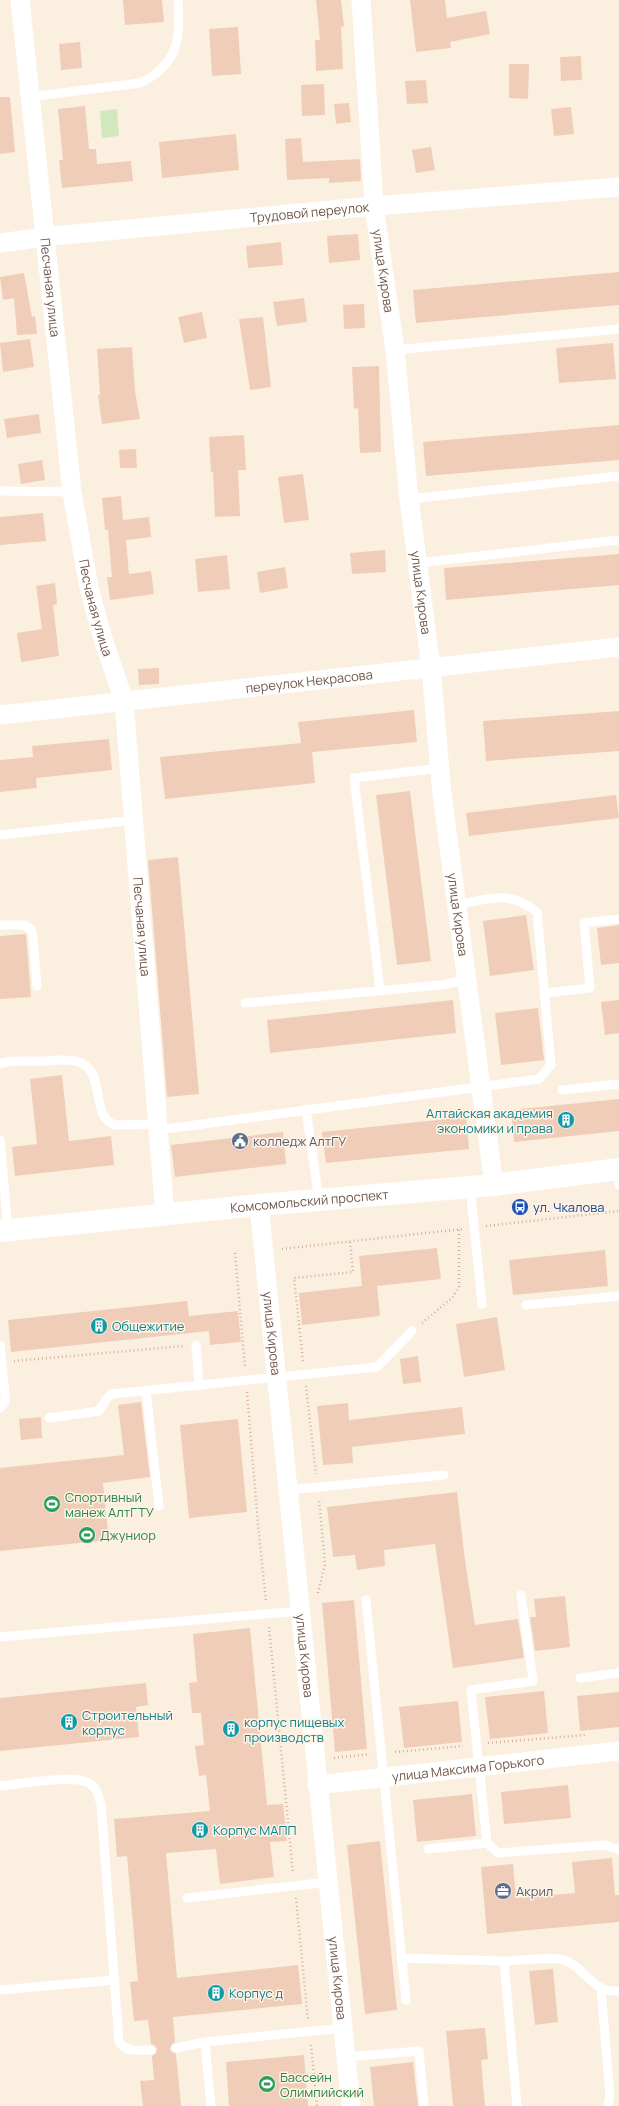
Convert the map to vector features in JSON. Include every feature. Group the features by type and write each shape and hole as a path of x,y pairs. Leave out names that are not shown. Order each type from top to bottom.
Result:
{"main road":[{"name":"Комсомольский проспект","path":"4,1231 165,1216 259,1205 470,1186 619,1175"}],"street":[{"name":"Песчаная улица","path":"20,0 43,237 72,492 89,588 103,639 124,701 165,1216"},
{"name":"улица Кирова","path":"361,0 374,206 395,350 409,499 431,668 440,768 456,905 494,1185"},
{"name":"Трудовой переулок","path":"0,243 43,237 374,206 619,187"},
{"name":"переулок Некрасова","path":"0,715 619,647"},
{"name":"улица Кирова","path":"259,1205 278,1378 299,1610 351,2106"},
{"name":"улица Максима Горького","path":"317,1785 619,1751"}],"lane":[{"path":"29,97 140,83 150,78 161,70 177,45 180,32 178,0"},
{"path":"395,350 619,329"},
{"path":"409,499 619,476"},
{"path":"0,491 72,492"},
{"path":"418,562 619,540"},
{"path":"380,990 354,778 440,768"},
{"path":"0,835 134,820"},
{"path":"0,1064 59,1060 79,1062 89,1068 95,1078 103,1114 110,1123 115,1125 158,1127 481,1088 539,1079 551,1065 537,912 526,904 505,896 456,905"},
{"path":"544,993 590,988 584,923 619,919"},
{"path":"0,925 24,925 30,929 33,938 37,986"},
{"path":"245,1003 441,985 466,980"},
{"path":"562,1090 619,1084"},
{"path":"306,1109 319,1200"},
{"path":"0,1140 4,1231"},
{"path":"470,1186 482,1304"},
{"path":"526,1305 619,1296"},
{"path":"49,1418 98,1411 107,1398 112,1394 377,1367 412,1331"},
{"path":"0,1345 5,1398 5,1402 0,1408"},
{"path":"196,1345 199,1386"},
{"path":"146,1391 159,1506"},
{"path":"288,1490 444,1475"},
{"path":"522,1595 533,1682 471,1690 487,1843 498,1853 604,1845 619,1850"},
{"path":"366,1600 406,2000"},
{"path":"0,1638 299,1610"},
{"path":"580,1678 619,1673"},
{"path":"0,1786 67,1779 89,1782 97,1792 100,1804 119,2042 123,2047 129,2050 151,2050"},
{"path":"428,1849 487,1843"},
{"path":"187,1898 328,1882"},
{"path":"401,1958 504,1961 560,1959 575,1966 601,1989 619,1990"},
{"path":"504,1961 517,2106"},
{"path":"0,1990 115,1980"},
{"path":"601,1989 610,2095 608,2106"},
{"path":"176,2048 205,2042 343,2028"},
{"path":"205,2042 211,2106"},
{"path":"346,2057 419,2051 424,2106"}],"path":[{"path":"281,1249 619,1212"},
{"path":"412,1331 452,1298 459,1287 459,1230"},
{"path":"235,1253 258,1524 317,2106"},
{"path":"2,1362 196,1345"}],"green space":[{"path":"117,109 119,136 102,138 100,111"}],"building":[{"path":"123,0 162,0 164,22 125,25"},
{"path":"316,0 341,0 344,26 341,27 343,69 316,71 315,40 320,40"},
{"path":"410,0 445,0 447,18 486,11 490,34 450,42 451,48 416,52"},
{"path":"238,27 241,74 212,76 209,29"},
{"path":"80,42 82,68 61,70 59,44"},
{"path":"581,56 582,80 561,81 560,57"},
{"path":"509,64 529,64 528,99 509,98"},
{"path":"426,80 428,103 407,104 405,81"},
{"path":"324,84 325,115 302,116 301,85"},
{"path":"0,97 10,97 15,152 0,154"},
{"path":"349,103 351,122 336,124 334,104"},
{"path":"85,106 89,149 96,149 97,164 131,161 133,181 62,188 59,160 63,160 58,109"},
{"path":"571,107 574,134 554,136 551,109"},
{"path":"236,134 239,170 162,178 159,142"},
{"path":"301,138 303,162 360,159 361,181 329,183 329,178 287,180 285,139"},
{"path":"431,147 435,170 416,173 412,150"},
{"path":"358,234 360,260 329,263 327,236"},
{"path":"281,242 283,265 248,268 246,246"},
{"path":"619,272 619,305 416,323 413,290"},
{"path":"24,273 32,317 35,316 37,334 17,335 14,298 3,300 0,277"},
{"path":"304,298 307,322 277,326 273,302"},
{"path":"364,304 365,328 344,329 343,305"},
{"path":"202,312 207,338 184,343 178,317"},
{"path":"263,317 271,387 250,390 239,319"},
{"path":"30,339 34,367 3,372 0,343"},
{"path":"613,343 616,379 559,383 556,348"},
{"path":"132,347 135,391 140,419 102,424 98,395 100,395 97,349"},
{"path":"379,366 381,452 360,453 358,408 354,409 352,367"},
{"path":"39,414 41,433 7,438 4,419"},
{"path":"619,425 619,460 426,476 423,442"},
{"path":"244,435 246,470 238,470 240,516 215,517 213,472 211,472 209,437"},
{"path":"136,449 137,468 120,468 119,450"},
{"path":"42,460 45,480 21,484 18,464"},
{"path":"303,474 309,520 284,523 278,477"},
{"path":"121,496 123,520 149,517 151,537 126,540 129,574 151,571 154,594 110,600 107,577 112,577 108,530 105,530 102,498"},
{"path":"43,513 46,541 0,545 0,517"},
{"path":"385,550 386,572 352,574 350,553"},
{"path":"619,554 619,585 446,600 444,568"},
{"path":"227,555 230,589 198,592 195,559"},
{"path":"285,567 288,588 260,593 257,572"},
{"path":"55,583 57,604 53,605 59,656 21,662 17,633 42,629 36,586"},
{"path":"159,668 159,684 139,685 138,669"},
{"path":"414,710 417,742 312,752 315,783 165,799 160,757 301,743 298,722"},
{"path":"619,711 619,751 486,761 483,721"},
{"path":"109,739 112,770 36,778 37,788 0,792 0,760 33,757 32,746"},
{"path":"410,791 431,961 397,965 376,795"},
{"path":"616,795 619,818 469,836 466,813"},
{"path":"178,857 199,1094 167,1097 148,860"},
{"path":"526,915 534,970 490,976 483,921"},
{"path":"619,925 619,963 601,965 597,928"},
{"path":"26,934 31,997 0,999 0,936"},
{"path":"453,1000 456,1033 270,1053 267,1020"},
{"path":"619,1000 619,1033 605,1035 601,1002"},
{"path":"538,1008 544,1060 501,1065 495,1013"},
{"path":"62,1075 69,1141 111,1136 114,1165 15,1176 12,1147 37,1144 30,1079"},
{"name":"Алтайская академия экономики и права","path":"619,1099 619,1131 514,1142 511,1110"},
{"path":"466,1117 469,1149 326,1163 322,1132"},
{"path":"283,1132 286,1164 175,1177 171,1145"},
{"path":"437,1248 441,1279 377,1286 380,1316 302,1325 299,1293 362,1286 359,1256"},
{"path":"605,1250 608,1286 513,1295 509,1260"},
{"name":"Общежитие","path":"187,1301 189,1316 238,1311 241,1342 210,1345 209,1331 11,1352 8,1320"},
{"path":"497,1317 505,1370 464,1377 456,1324"},
{"path":"418,1356 421,1382 403,1384 400,1359"},
{"name":"Спортивный манеж АлтГТУ","path":"141,1402 150,1477 103,1483 109,1540 0,1551 0,1468 124,1455 118,1405"},
{"path":"348,1403 349,1420 462,1407 465,1434 352,1447 353,1463 323,1465 317,1406"},
{"path":"41,1417 42,1438 21,1440 19,1419"},
{"path":"238,1419 247,1512 189,1518 180,1425"},
{"path":"457,1492 475,1625 518,1619 524,1658 453,1668 435,1544 384,1550 385,1566 357,1570 355,1555 333,1557 327,1507"},
{"path":"565,1596 570,1647 535,1651 530,1617 536,1617 534,1599"},
{"path":"354,1600 367,1749 335,1752 322,1603"},
{"path":"250,1628 267,1805 283,1804 287,1841 270,1842 274,1877 220,1884 216,1849 166,1853 177,1978 298,1965 302,2004 173,2017 175,2042 172,2044 170,2049 176,2054 181,2106 143,2106 140,2081 154,2080 152,2056 156,2053 157,2049 151,2044 148,2020 134,2021 130,1982 138,1981 127,1856 117,1857 114,1819 210,1811 206,1775 199,1776 195,1746 204,1745 201,1713 192,1713 189,1683 197,1682 193,1634"},
{"name":"Строительный корпус","path":"146,1683 148,1705 136,1707 139,1737 0,1751 0,1698"},
{"path":"544,1691 548,1733 490,1739 485,1697"},
{"path":"619,1692 619,1727 580,1731 577,1696"},
{"path":"458,1701 462,1742 404,1748 399,1707"},
{"path":"568,1785 571,1818 504,1824 501,1792"},
{"path":"472,1794 476,1836 417,1842 413,1800"},
{"path":"380,1841 397,2010 365,2014 347,1845"},
{"path":"612,1858 615,1895 619,1895 619,1922 487,1934 481,1867 513,1864 516,1898 575,1893 572,1862"},
{"path":"553,1969 558,2022 535,2025 529,1971"},
{"path":"485,2028 488,2059 481,2060 485,2106 453,2106 446,2031"},
{"name":"Бассейн Олимпийский","path":"304,2055 308,2106 229,2106 226,2062"},
{"path":"413,2062 418,2106 374,2106 370,2067"}],"place":[{"name":"Алтайская академия экономики и права","path":"566,1120"},
{"name":"колледж АлтГУ","path":"240,1141"},
{"name":"ул. Чкалова","path":"520,1207"},
{"name":"Общежитие","path":"99,1326"},
{"name":"Спортивный манеж АлтГТУ","path":"52,1504"},
{"name":"Джуниор","path":"87,1535"},
{"name":"Строительный корпус","path":"69,1722"},
{"name":"корпус пищевых производств","path":"231,1729"},
{"name":"Корпус МАПП","path":"200,1830"},
{"name":"Акрил","path":"503,1891"},
{"name":"Корпус д","path":"216,1993"},
{"name":"Бассейн Олимпийский","path":"267,2084"}]}
